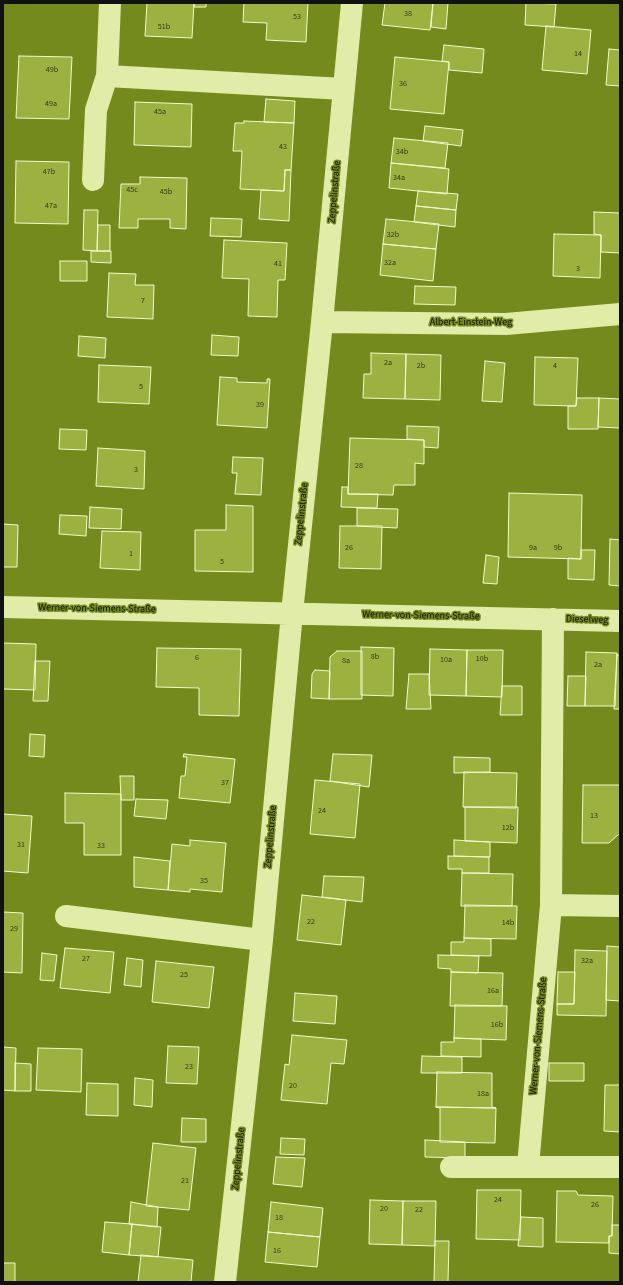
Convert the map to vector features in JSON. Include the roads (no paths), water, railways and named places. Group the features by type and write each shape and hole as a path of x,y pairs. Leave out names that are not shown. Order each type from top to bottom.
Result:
{"street":[{"path":"93,180 96,110 106,76 110,3"},
{"name":"Zeppelinstraße","path":"226,1282 262,940 292,613 322,322 352,3"},
{"path":"106,76 344,89"},
{"name":"Albert-Einstein-Weg","path":"322,322 506,324 620,314"},
{"name":"Werner-von-Siemens-Straße","path":"3,607 553,619 551,905 528,1166"},
{"name":"Dieselweg","path":"553,619 620,621"},
{"path":"551,905 620,906"},
{"path":"66,916 262,940"},
{"path":"451,1167 620,1167"}]}
